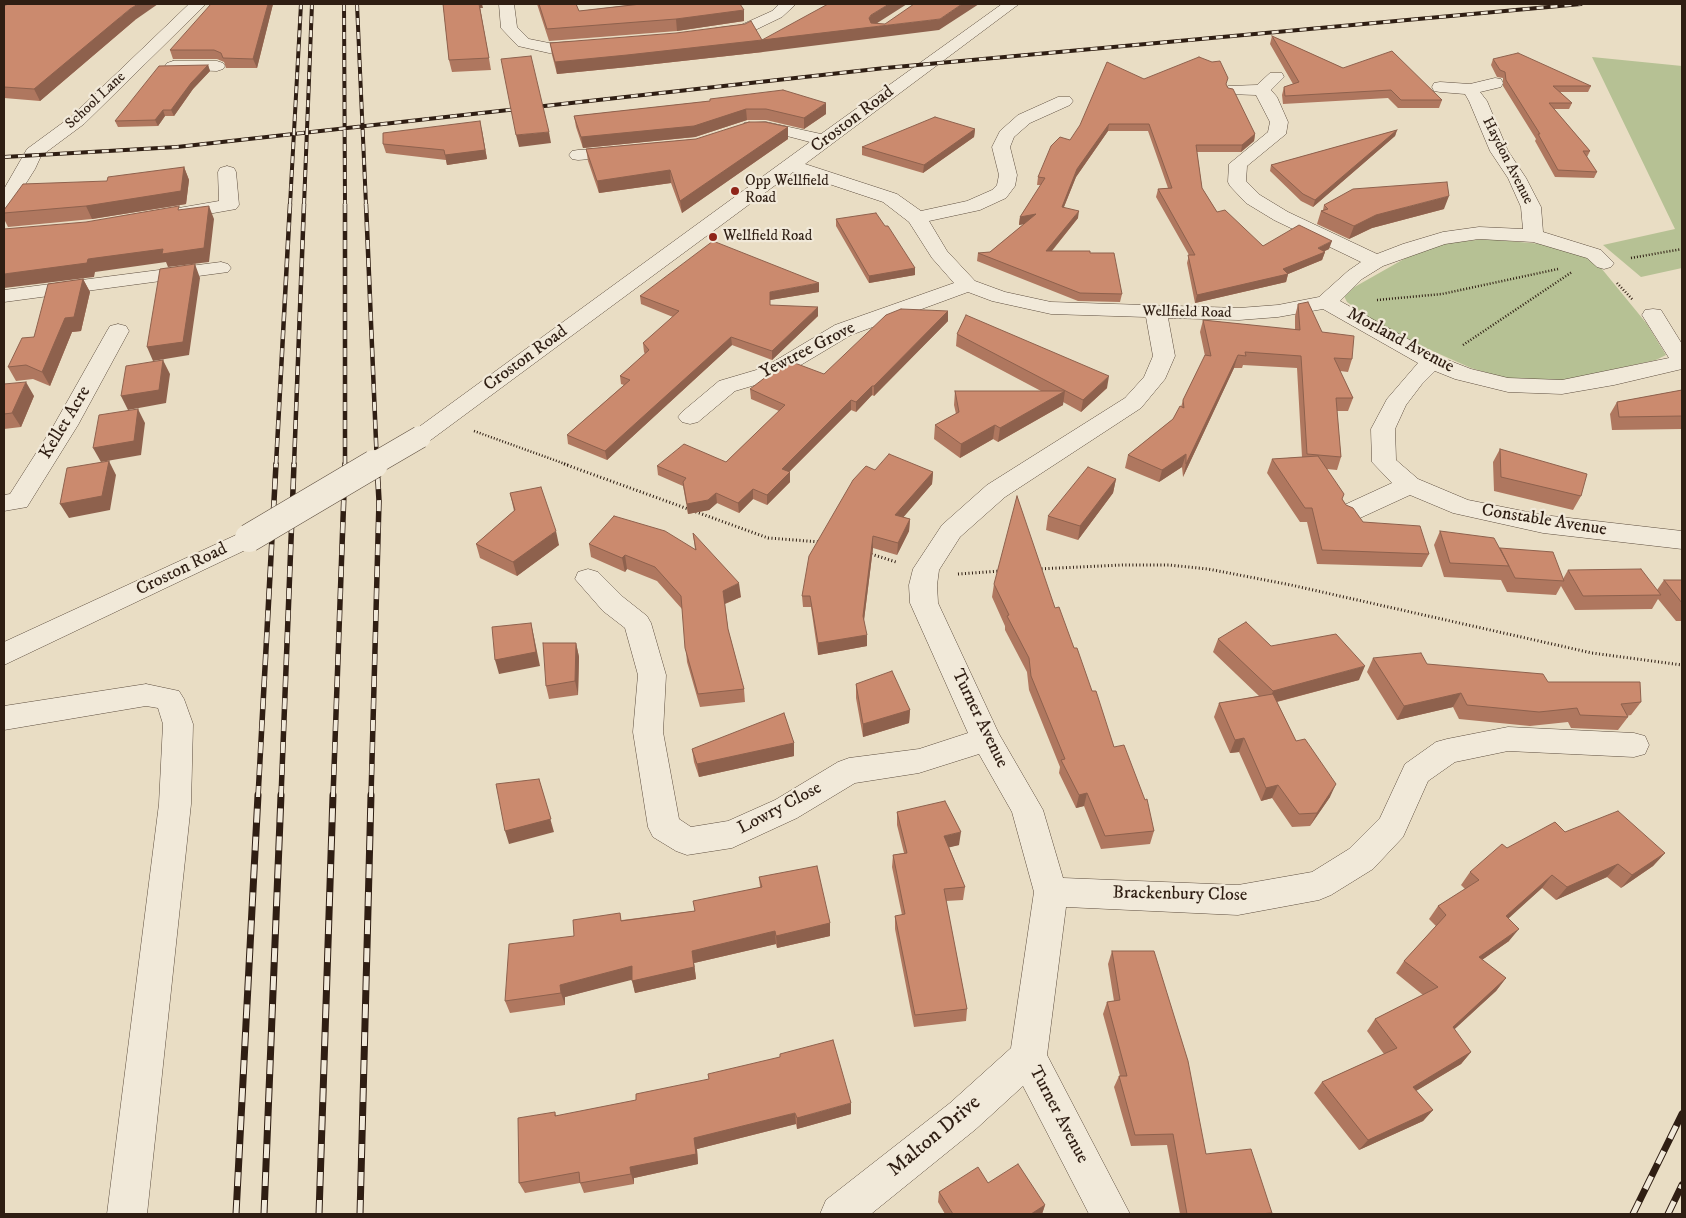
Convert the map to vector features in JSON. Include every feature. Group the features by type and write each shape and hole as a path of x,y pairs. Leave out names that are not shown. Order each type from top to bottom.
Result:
{"street":[{"path":"4,6 8,4"},
{"name":"School Lane","path":"4,203 26,170 33,153 78,120 198,4"},
{"path":"507,4 509,28 524,43 549,48 606,45"},
{"path":"696,35 745,29 777,14 788,4"},
{"name":"Croston Road","path":"4,654 249,538 420,437 793,166 824,141 1011,4"},
{"path":"134,66 216,66"},
{"path":"1234,90 1269,83 1268,97 1279,122 1277,134 1238,164 1237,182 1254,199 1281,216 1376,262"},
{"path":"1440,87 1470,89 1495,84"},
{"name":"Haydon Avenue","path":"1470,89 1478,102 1498,151 1517,178 1531,207 1532,236"},
{"path":"917,218 973,206 998,194 1006,186 1008,175 1001,147 1006,135 1014,126 1039,111 1064,101"},
{"path":"1016,102 1039,111"},
{"path":"730,133 747,128 766,127 824,141"},
{"path":"578,156 640,151"},
{"name":"Wellfield Road","path":"793,166 890,198 917,218 939,254 968,286 999,297 1051,308 1156,313 1238,314 1278,311 1326,302"},
{"path":"160,216 229,205 227,172"},
{"path":"1326,302 1355,275 1376,262 1410,248 1444,238 1479,233 1532,236 1569,245 1593,261"},
{"path":"4,296 221,268"},
{"name":"Yewtree Grove","path":"690,418 727,386 771,373 843,330 968,286"},
{"name":"Morland Avenue","path":"1326,302 1432,362 1463,374 1508,385 1562,386 1614,378 1682,362 1653,315"},
{"name":"Turner Avenue","path":"1110,1214 1028,1058 1051,892 1027,810 986,739 924,603 923,585 926,569 950,531 996,491 1133,402 1154,379 1164,356 1156,313"},
{"name":"Kellet Acre","path":"4,503 18,501 66,425 118,331"},
{"name":"Constable Avenue","path":"1432,362 1414,379 1395,404 1383,429 1384,462 1409,485 1462,507 1543,524 1682,540"},
{"path":"1351,512 1409,485"},
{"name":"Lowry Close","path":"588,579 613,604 637,623 652,676 648,732 664,827 687,841 732,834 786,809 849,771 919,761 986,739"},
{"path":"4,718 146,696 169,699 178,724 175,804 127,1214"},
{"name":"Brackenbury Close","path":"1051,892 1238,900 1319,884 1362,859 1392,827 1416,773 1447,751 1508,739 1634,745"},
{"name":"Malton Drive","path":"840,1214 963,1116 1028,1058"}],"path":[{"path":"1326,302 1398,299 1442,294 1593,261 1682,249"},
{"path":"1593,261 1642,310 1653,315"},
{"path":"1432,362 1477,336 1593,261"},
{"path":"470,430 768,538 826,542"},
{"path":"864,552 926,569 958,574 1004,571"},
{"path":"1032,569 1169,565 1208,569 1291,585 1592,653 1682,665"}],"green space":[{"path":"1592,57 1682,66 1682,268 1641,277 1603,245 1675,229"},
{"path":"1486,239 1542,244 1581,254 1597,263 1647,324 1666,355 1656,360 1562,381 1511,380 1471,368 1419,345 1374,321 1347,302 1344,296 1351,289 1411,255 1447,243"}],"building":[{"path":"8,4 138,4 34,89 4,87 4,6"},
{"path":"211,4 268,4 253,59 223,58 221,53 214,50 170,50"},
{"path":"443,4 479,4 489,58 449,60"},
{"path":"539,4 576,4 579,11 641,4 740,4 744,10 676,19 547,29"},
{"path":"828,4 889,4 869,18 871,23 885,24 914,4 962,4 940,19 762,40"},
{"path":"751,21 762,40 555,62 550,43 676,33 745,24"},
{"path":"1272,36 1343,68 1392,51 1442,100 1401,100 1391,90 1285,96 1284,87 1299,82"},
{"path":"1518,53 1591,86 1553,86 1572,103 1549,103 1590,151 1583,151 1597,172 1558,170 1538,134 1540,134 1506,80 1505,72 1500,70 1493,59"},
{"path":"531,56 549,132 516,135 501,59"},
{"path":"1199,57 1212,62 1220,61 1228,78 1226,84 1228,88 1233,89 1255,134 1242,145 1196,145 1202,188 1217,212 1225,210 1263,246 1299,225 1332,241 1318,248 1325,252 1283,269 1288,274 1197,295 1188,255 1195,255 1158,189 1172,188 1149,124 1109,124 1077,169 1062,207 1079,211 1046,251 1114,253 1122,294 1080,293 978,253 990,252 1036,214 1020,217 1045,178 1038,177 1051,146 1060,137 1070,140 1080,125 1107,62 1144,79"},
{"path":"208,65 191,83 171,110 163,110 155,120 115,121 159,66"},
{"path":"783,90 826,103 804,118 766,109 746,109 694,126 581,137 574,116 710,101 710,99"},
{"path":"935,117 975,129 924,165 862,147"},
{"path":"480,121 485,150 445,155 444,150 383,144 383,133"},
{"path":"749,122 765,122 788,127 680,201 670,170 597,181 586,149 696,139"},
{"path":"1397,130 1315,200 1303,194 1271,165"},
{"path":"184,167 181,191 86,206 4,213 4,210 23,184 107,181 108,177"},
{"path":"1447,182 1449,196 1376,215 1354,226 1321,211 1328,209 1324,205 1353,189"},
{"path":"179,206 178,210 209,206 204,248 162,254 163,249 88,259 87,263 4,274 4,229 86,222"},
{"path":"876,213 885,226 888,226 915,268 869,276 836,219"},
{"path":"713,241 819,283 770,292 770,305 818,307 772,351 731,337 605,451 567,435 630,380 620,376 649,350 643,343 679,311 640,296"},
{"path":"195,264 183,342 147,347 160,269"},
{"path":"83,279 74,317 65,318 42,372 26,365 8,367 22,338 34,337 48,284"},
{"path":"1308,302 1322,332 1354,336 1352,359 1334,358 1353,398 1336,398 1341,457 1307,454 1301,356 1245,352 1246,356 1238,355 1186,464 1186,454 1162,470 1128,455 1173,419 1180,406 1184,408 1183,400 1205,355 1211,356 1203,320 1300,330 1298,304"},
{"path":"901,309 948,311 874,386 856,402 851,400 782,469 790,472 767,495 753,489 738,503 716,493 708,500 687,504 683,482 686,478 657,466 684,444 726,462 785,405 750,389 771,373 792,362 824,374 886,315"},
{"path":"966,315 1109,376 1083,400 957,334"},
{"path":"163,360 159,390 121,396 126,366"},
{"path":"26,382 12,413 4,414 4,384"},
{"path":"1682,390 1682,416 1619,417 1617,402"},
{"path":"955,391 1065,391 1000,428 995,425 961,444 935,425 959,412"},
{"path":"138,409 134,441 93,448 99,415"},
{"path":"1500,449 1587,474 1581,496 1501,477"},
{"path":"889,454 933,472 895,515 910,519 898,543 873,536 863,616 867,635 818,643 810,596 802,596 809,556 853,480 866,466 875,470"},
{"path":"1318,456 1344,494 1342,499 1346,505 1353,508 1363,522 1420,526 1429,554 1322,550 1312,508 1305,508 1272,459"},
{"path":"109,461 102,496 60,504 67,468"},
{"path":"1088,467 1116,479 1080,526 1048,516"},
{"path":"541,487 556,531 513,562 476,544 515,510 510,493"},
{"path":"1017,496 1055,608 1059,607 1074,648 1077,648 1092,691 1096,691 1114,747 1124,745 1145,800 1147,799 1154,831 1105,836 1087,793 1079,795 1061,760 1065,759 1031,676 1029,658 1007,616 1009,615 994,584"},
{"path":"614,516 665,531 696,550 693,533 739,583 723,591 728,629 744,689 698,694 685,648 681,596 655,567 625,555 622,558 589,544"},
{"path":"1440,531 1494,538 1509,566 1450,563"},
{"path":"1500,548 1553,552 1564,581 1515,578"},
{"path":"1641,569 1661,595 1583,596 1568,570"},
{"path":"1664,580 1682,580 1682,603"},
{"path":"1246,622 1271,646 1336,634 1365,666 1273,691 1218,639"},
{"path":"531,623 536,652 495,660 492,627"},
{"path":"543,643 576,643 575,681 546,686"},
{"path":"1421,653 1427,664 1543,674 1548,682 1640,682 1641,702 1621,704 1628,717 1580,715 1577,708 1539,712 1467,705 1461,693 1404,706 1373,658"},
{"path":"892,671 910,710 863,724 856,684"},
{"path":"1273,694 1296,741 1305,739 1336,784 1317,813 1299,814 1278,785 1266,788 1244,738 1235,740 1219,703"},
{"path":"784,713 794,743 697,764 692,749"},
{"path":"539,779 551,819 505,831 496,784"},
{"path":"945,801 961,832 944,836 965,887 944,889 967,1009 915,1015 895,916 905,914 893,855 907,853 897,812"},
{"path":"1618,811 1665,853 1632,875 1618,864 1567,887 1552,875 1506,916 1519,929 1479,957 1506,978 1453,1027 1471,1052 1413,1087 1433,1110 1368,1140 1322,1082 1397,1048 1375,1019 1438,987 1404,961 1446,915 1438,906 1479,880 1470,872 1502,844 1507,848 1555,822 1565,832"},
{"path":"817,866 830,923 776,936 775,931 692,951 694,967 632,981 632,966 560,985 561,993 505,1001 509,944 574,936 573,920 620,913 621,921 695,911 693,901 762,887 759,877"},
{"path":"1112,951 1154,951 1188,1061 1206,1154 1251,1149 1272,1213 1187,1214 1173,1134 1135,1135 1119,1076 1127,1076 1107,1002 1120,1000"},
{"path":"833,1040 851,1103 797,1118 795,1113 694,1138 696,1154 630,1167 631,1174 580,1183 579,1172 519,1183 518,1118 555,1112 555,1116 636,1100 636,1094 709,1079 708,1074 780,1057 780,1054"},
{"path":"1018,1164 1045,1205 1031,1214 953,1214 939,1192 978,1167 988,1183"}],"railway":[{"path":"294,134 301,4"},
{"path":"307,133 312,4"},
{"path":"344,4 345,128"},
{"path":"357,4 362,126"},
{"path":"362,126 885,68 1581,4"},
{"path":"345,128 362,126"},
{"path":"362,126 366,205"},
{"path":"307,133 345,128"},
{"path":"345,128 345,205"},
{"path":"294,134 307,133"},
{"path":"304,205 307,133"},
{"path":"4,157 177,147 294,134"},
{"path":"290,205 294,134"},
{"path":"276,465 290,204"},
{"path":"294,465 304,204"},
{"path":"366,204 377,465"},
{"path":"345,205 345,464"},
{"path":"258,797 276,464"},
{"path":"281,797 294,464"},
{"path":"333,797 345,464"},
{"path":"371,797 379,501 377,464"},
{"path":"236,1214 258,795"},
{"path":"264,1214 281,795"},
{"path":"319,1214 333,795"},
{"path":"360,1214 371,795"},
{"path":"1633,1214 1682,1114"},
{"path":"1668,1214 1682,1185"}],"place":[{"name":"Opp Wellfield Road","path":"735,191"},
{"name":"Wellfield Road","path":"713,237"}]}
